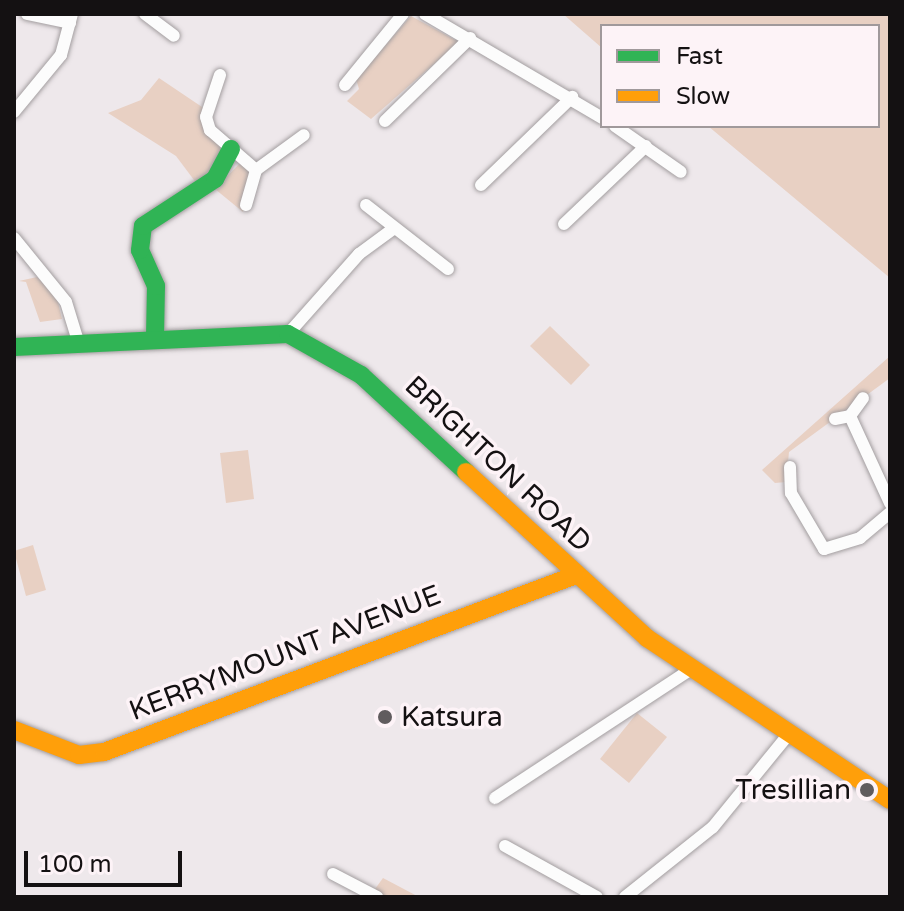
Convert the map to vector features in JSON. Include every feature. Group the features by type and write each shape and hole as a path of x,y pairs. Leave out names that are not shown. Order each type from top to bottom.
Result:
{"street":[{"path":"14,112 61,55 71,18 27,14"},
{"path":"145,14 174,36"},
{"path":"345,85 403,14"},
{"path":"425,14 515,61 600,117"},
{"path":"385,121 470,38"},
{"path":"220,75 206,117 231,149 256,170"},
{"path":"481,185 572,97"},
{"path":"618,128 681,172"},
{"path":"246,205 256,170 304,135"},
{"path":"564,224 646,146"},
{"path":"155,337 156,286 140,250 143,226 215,179 231,149"},
{"path":"366,205 426,261 448,269"},
{"path":"14,347 155,337 288,334 359,254 393,229"},
{"path":"14,238 66,302 78,341"},
{"name":"BRIGHTON ROAD","path":"288,334 361,375 576,575 690,670 890,800"},
{"path":"835,419 850,416 863,398"},
{"path":"850,416 890,503"},
{"path":"790,467 791,493 824,549 860,538 890,513"},
{"name":"KERRYMOUNT AVENUE","path":"14,730 79,755 104,752 576,575"},
{"path":"495,798 690,670"},
{"path":"625,897 713,827 788,735"},
{"path":"505,846 597,897"},
{"path":"333,874 377,897"}],"shaded area":[{"path":"563,14 890,14 890,278 710,128 880,128 880,24 600,24 600,46"},
{"path":"411,16 459,42 371,119 347,101 359,89 356,79"},
{"path":"159,78 205,109 230,153 197,184 176,156 108,113 141,100"},
{"path":"241,162 253,162 243,212 215,189"},
{"path":"37,277 57,298 62,319 40,322 26,282 19,281"},
{"path":"550,326 590,365 571,385 530,346"},
{"path":"890,356 890,378 789,452 786,482 775,483 762,470"},
{"path":"248,450 254,499 226,503 220,453"},
{"path":"33,545 46,590 26,596 14,551"},
{"path":"637,713 667,737 629,783 600,759"},
{"path":"383,878 419,897 385,897 375,889"}],"traffic: fast":[{"path":"155,337 156,286 140,250 143,226 215,179 231,149"},
{"path":"14,347 288,334 361,375 466,472"}],"traffic: slow":[{"path":"466,472 647,638 890,800"},
{"path":"14,730 79,755 104,752 576,575"}],"place":[{"name":"Katsura","path":"385,717"},
{"name":"Tresillian","path":"867,790"}]}
